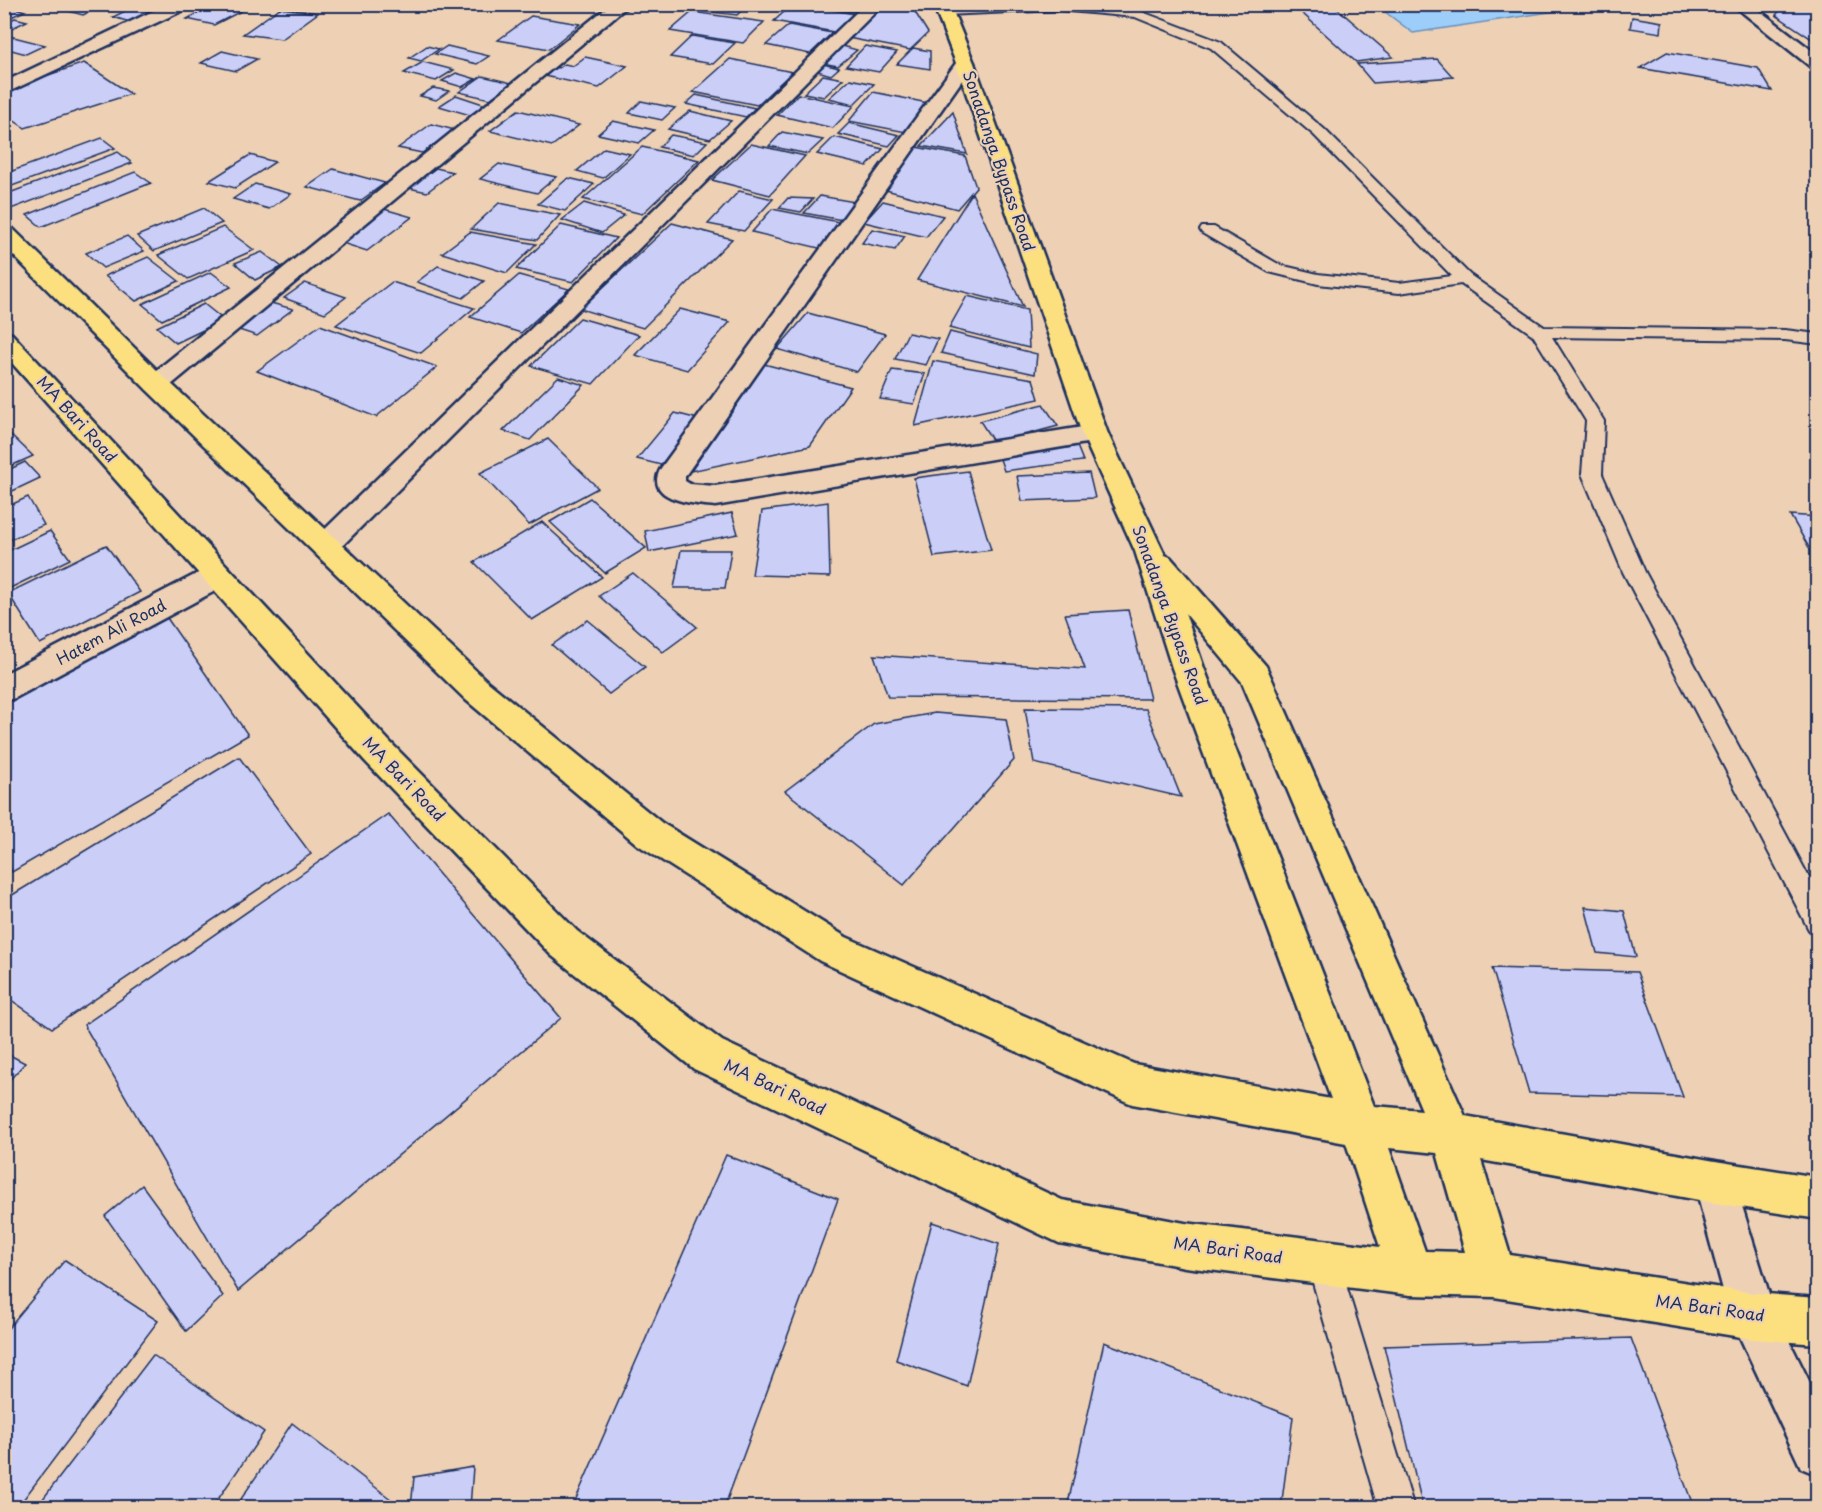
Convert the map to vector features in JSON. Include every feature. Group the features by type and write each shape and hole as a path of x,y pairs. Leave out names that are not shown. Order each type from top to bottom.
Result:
{"main road":[{"name":"Sonadanga Bypass Road","path":"942,8 965,63 1095,434 1149,551 1188,668 1361,1125 1410,1273"},
{"path":"4,233 156,384 477,691 650,834 833,949 1132,1084 1361,1125 1452,1134 1715,1182 1818,1198"},
{"name":"MA Bari Road","path":"4,339 377,752 564,943 708,1055 1059,1221 1185,1245 1410,1273 1494,1275 1753,1316 1818,1321"},
{"path":"1149,551 1255,675 1452,1134 1494,1275"}],"street":[{"path":"4,88 182,4"},
{"path":"156,384 622,4"},
{"path":"325,546 875,4"},
{"path":"1740,4 1818,64"},
{"path":"965,63 671,475 672,486 684,493 715,496 1095,434"},
{"name":"Hatem Ali Road","path":"4,689 218,576"},
{"path":"1715,1182 1753,1316 1818,1451"}],"lane":[{"path":"942,8 1058,6 1137,14 1216,45 1319,132 1464,279 1540,333 1595,421 1592,474 1634,572 1818,921"},
{"path":"1208,230 1275,269 1318,279 1399,288 1464,279"},
{"path":"1540,333 1785,334 1818,339"},
{"path":"1323,1262 1396,1508"}],"water":[{"path":"1376,5 1596,5 1413,33"}],"building":[{"path":"77,4 106,4 83,15 65,10"},
{"path":"215,4 245,9 214,25 187,19"},
{"path":"682,4 748,4 737,15 678,8"},
{"path":"793,4 854,14 834,32 774,21"},
{"path":"813,4 867,4 858,13"},
{"path":"887,4 910,4 928,33 910,50 848,38"},
{"path":"1292,4 1332,4 1393,57 1356,62"},
{"path":"1785,4 1818,4 1818,43 1776,15"},
{"path":"4,5 25,11 4,20"},
{"path":"133,7 150,11 130,22 113,17"},
{"path":"280,8 318,13 282,39 243,34"},
{"path":"692,12 764,22 743,43 670,31"},
{"path":"531,16 580,24 549,49 498,40"},
{"path":"1632,17 1662,22 1661,33 1630,28"},
{"path":"15,18 27,21 4,32 4,23"},
{"path":"789,25 832,33 810,54 766,45"},
{"path":"4,36 45,45 26,54 4,48"},
{"path":"692,36 735,43 713,64 670,57"},
{"path":"839,45 857,50 838,66 822,63"},
{"path":"427,46 439,49 421,61 409,58"},
{"path":"447,46 489,56 477,64 435,54"},
{"path":"865,46 897,52 879,72 846,66"},
{"path":"913,48 930,51 930,69 897,64"},
{"path":"222,51 257,59 236,71 201,63"},
{"path":"1667,52 1758,68 1772,91 1640,68"},
{"path":"585,57 627,66 599,88 540,75 552,67 559,68 565,64 573,66"},
{"path":"730,59 792,72 757,105 693,92"},
{"path":"1437,59 1453,77 1373,83 1357,64"},
{"path":"423,62 454,70 436,81 404,73"},
{"path":"84,63 131,94 25,128 4,114 4,90"},
{"path":"823,64 839,68 831,75 814,70"},
{"path":"456,73 476,79 462,87 442,81"},
{"path":"823,75 843,79 824,97 804,93"},
{"path":"482,76 512,83 490,99 459,92"},
{"path":"850,79 874,84 854,104 829,98"},
{"path":"433,88 449,91 436,100 420,96"},
{"path":"873,92 928,103 906,132 849,121"},
{"path":"798,94 854,106 833,128 777,115"},
{"path":"456,95 486,105 470,115 439,106"},
{"path":"696,95 755,108 746,117 686,104"},
{"path":"641,101 675,108 662,120 629,113"},
{"path":"518,110 579,125 552,146 490,131"},
{"path":"690,111 731,121 710,139 668,129"},
{"path":"953,112 967,154 921,146"},
{"path":"613,121 654,130 639,143 598,134"},
{"path":"849,123 899,135 889,146 838,134"},
{"path":"431,124 455,130 422,153 398,148"},
{"path":"782,132 823,140 808,154 769,146"},
{"path":"671,135 707,142 694,155 659,147"},
{"path":"834,137 883,149 867,166 817,154"},
{"path":"102,138 115,148 4,189 4,174"},
{"path":"751,144 805,156 770,195 712,180"},
{"path":"910,146 965,156 976,187 957,209 882,189"},
{"path":"642,147 699,160 642,214 583,199"},
{"path":"604,148 630,154 603,178 577,171"},
{"path":"118,152 132,163 11,209 4,204 4,195"},
{"path":"250,155 275,162 235,188 209,181"},
{"path":"499,164 556,177 537,193 480,179"},
{"path":"436,168 453,172 427,192 409,188"},
{"path":"333,169 385,183 360,201 307,187"},
{"path":"135,172 151,183 41,227 27,215"},
{"path":"568,178 594,184 565,211 538,204"},
{"path":"255,184 291,194 269,209 233,199"},
{"path":"739,191 773,199 744,231 708,224"},
{"path":"972,193 1023,307 917,280"},
{"path":"820,196 855,202 842,220 804,213"},
{"path":"788,198 813,199 801,212 779,208"},
{"path":"883,201 943,216 926,237 864,222"},
{"path":"499,203 560,215 537,240 471,229"},
{"path":"584,203 624,215 602,233 562,220"},
{"path":"204,208 222,223 154,251 137,236"},
{"path":"384,209 412,217 367,251 339,242"},
{"path":"772,209 844,223 823,249 752,232"},
{"path":"672,223 732,239 643,328 580,309"},
{"path":"561,225 616,238 573,282 516,269"},
{"path":"223,227 254,250 188,279 158,255"},
{"path":"872,229 905,236 895,250 862,243"},
{"path":"470,232 536,244 507,273 442,253"},
{"path":"127,236 144,251 103,268 86,253"},
{"path":"262,252 282,267 255,280 235,263"},
{"path":"148,257 179,281 136,301 105,276"},
{"path":"438,266 484,281 463,298 417,282"},
{"path":"211,272 231,287 162,320 142,304"},
{"path":"519,275 569,289 521,333 470,317"},
{"path":"392,282 474,308 421,353 336,325"},
{"path":"305,283 346,297 325,313 284,298"},
{"path":"967,296 1027,310 1029,348 949,328"},
{"path":"271,303 293,309 257,336 236,329"},
{"path":"204,304 224,320 176,343 157,327"},
{"path":"680,309 730,322 687,370 635,355"},
{"path":"808,313 885,334 857,372 777,349"},
{"path":"580,318 639,335 593,384 531,366"},
{"path":"320,325 437,367 376,417 257,371"},
{"path":"950,332 1037,354 1035,374 941,353"},
{"path":"908,333 938,339 926,365 895,359"},
{"path":"933,361 1033,379 1039,399 915,426"},
{"path":"764,364 851,387 810,446 691,471"},
{"path":"892,370 925,374 914,404 880,399"},
{"path":"558,377 584,385 530,440 503,431"},
{"path":"1043,404 1058,426 994,443 980,421"},
{"path":"675,413 698,419 661,465 637,459"},
{"path":"4,428 33,456 4,469"},
{"path":"548,439 598,488 529,525 480,473"},
{"path":"1077,446 1083,461 1004,471 999,456"},
{"path":"25,462 40,478 4,495 4,472"},
{"path":"968,471 991,550 934,557 914,478"},
{"path":"1089,473 1095,498 1022,501 1017,476"},
{"path":"28,497 44,525 4,542 4,508"},
{"path":"590,498 646,548 605,573 550,522"},
{"path":"828,502 830,577 752,575 762,511"},
{"path":"732,513 738,534 649,552 645,531"},
{"path":"1790,515 1818,517 1818,563"},
{"path":"542,522 602,577 532,620 474,562"},
{"path":"50,531 70,559 4,591 4,553"},
{"path":"106,545 140,592 40,644 8,593"},
{"path":"681,550 731,550 725,588 674,588"},
{"path":"633,573 697,627 663,652 599,596"},
{"path":"1128,610 1150,699 888,697 874,655 1085,669 1065,614"},
{"path":"167,618 248,735 12,872 4,856 4,703"},
{"path":"588,620 645,667 609,694 552,645"},
{"path":"1025,708 1146,709 1181,797 1034,763"},
{"path":"935,713 1006,719 1014,760 904,885 785,791 874,724"},
{"path":"239,757 311,854 52,1028 4,995 4,900"},
{"path":"388,814 561,1018 238,1291 84,1025"},
{"path":"1585,907 1624,911 1636,957 1597,953"},
{"path":"1492,968 1637,972 1683,1097 1529,1093"},
{"path":"4,1052 25,1063 4,1086"},
{"path":"726,1155 838,1199 724,1508 572,1508"},
{"path":"142,1185 223,1296 186,1331 105,1216"},
{"path":"932,1222 999,1244 967,1386 896,1360"},
{"path":"65,1260 158,1321 17,1508 4,1508 4,1333"},
{"path":"1631,1338 1694,1508 1423,1508 1384,1346"},
{"path":"1104,1342 1293,1417 1281,1508 1067,1508"},
{"path":"153,1355 264,1432 212,1508 36,1508"},
{"path":"292,1423 392,1500 392,1508 235,1508"},
{"path":"473,1467 470,1508 411,1508 414,1477"}]}
